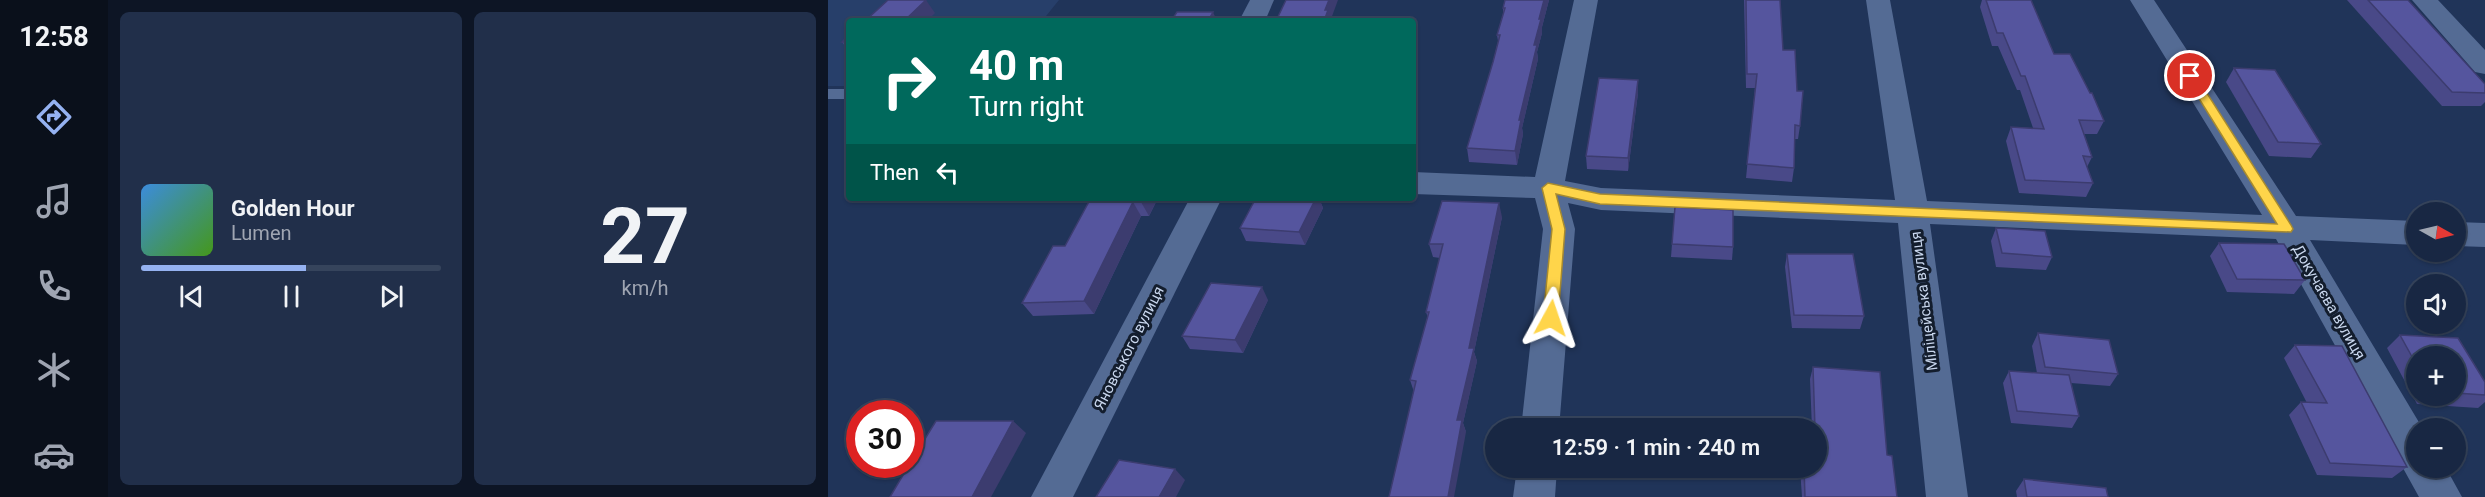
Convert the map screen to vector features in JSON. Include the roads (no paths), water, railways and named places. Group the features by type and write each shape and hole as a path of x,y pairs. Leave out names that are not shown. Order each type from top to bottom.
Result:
{"street":[{"path":"1254,18 1263,0"},
{"path":"1541,418 1559,229 1548,188 1586,0"},
{"name":"Міліцейська вулиця","path":"1878,0 1913,213 1947,497"},
{"name":"Докучаєва вулиця","path":"2142,0 2287,229 2406,437"},
{"path":"2424,0 2485,66"},
{"path":"1416,183 1548,188 1600,199 2406,233"},
{"name":"Яновського вулиця","path":"1052,497 1204,201"},
{"path":"2466,234 2485,235"},
{"path":"1534,497 1536,478"},
{"path":"2430,478 2441,497"}],"lane":[{"path":"828,94 846,94"}]}
